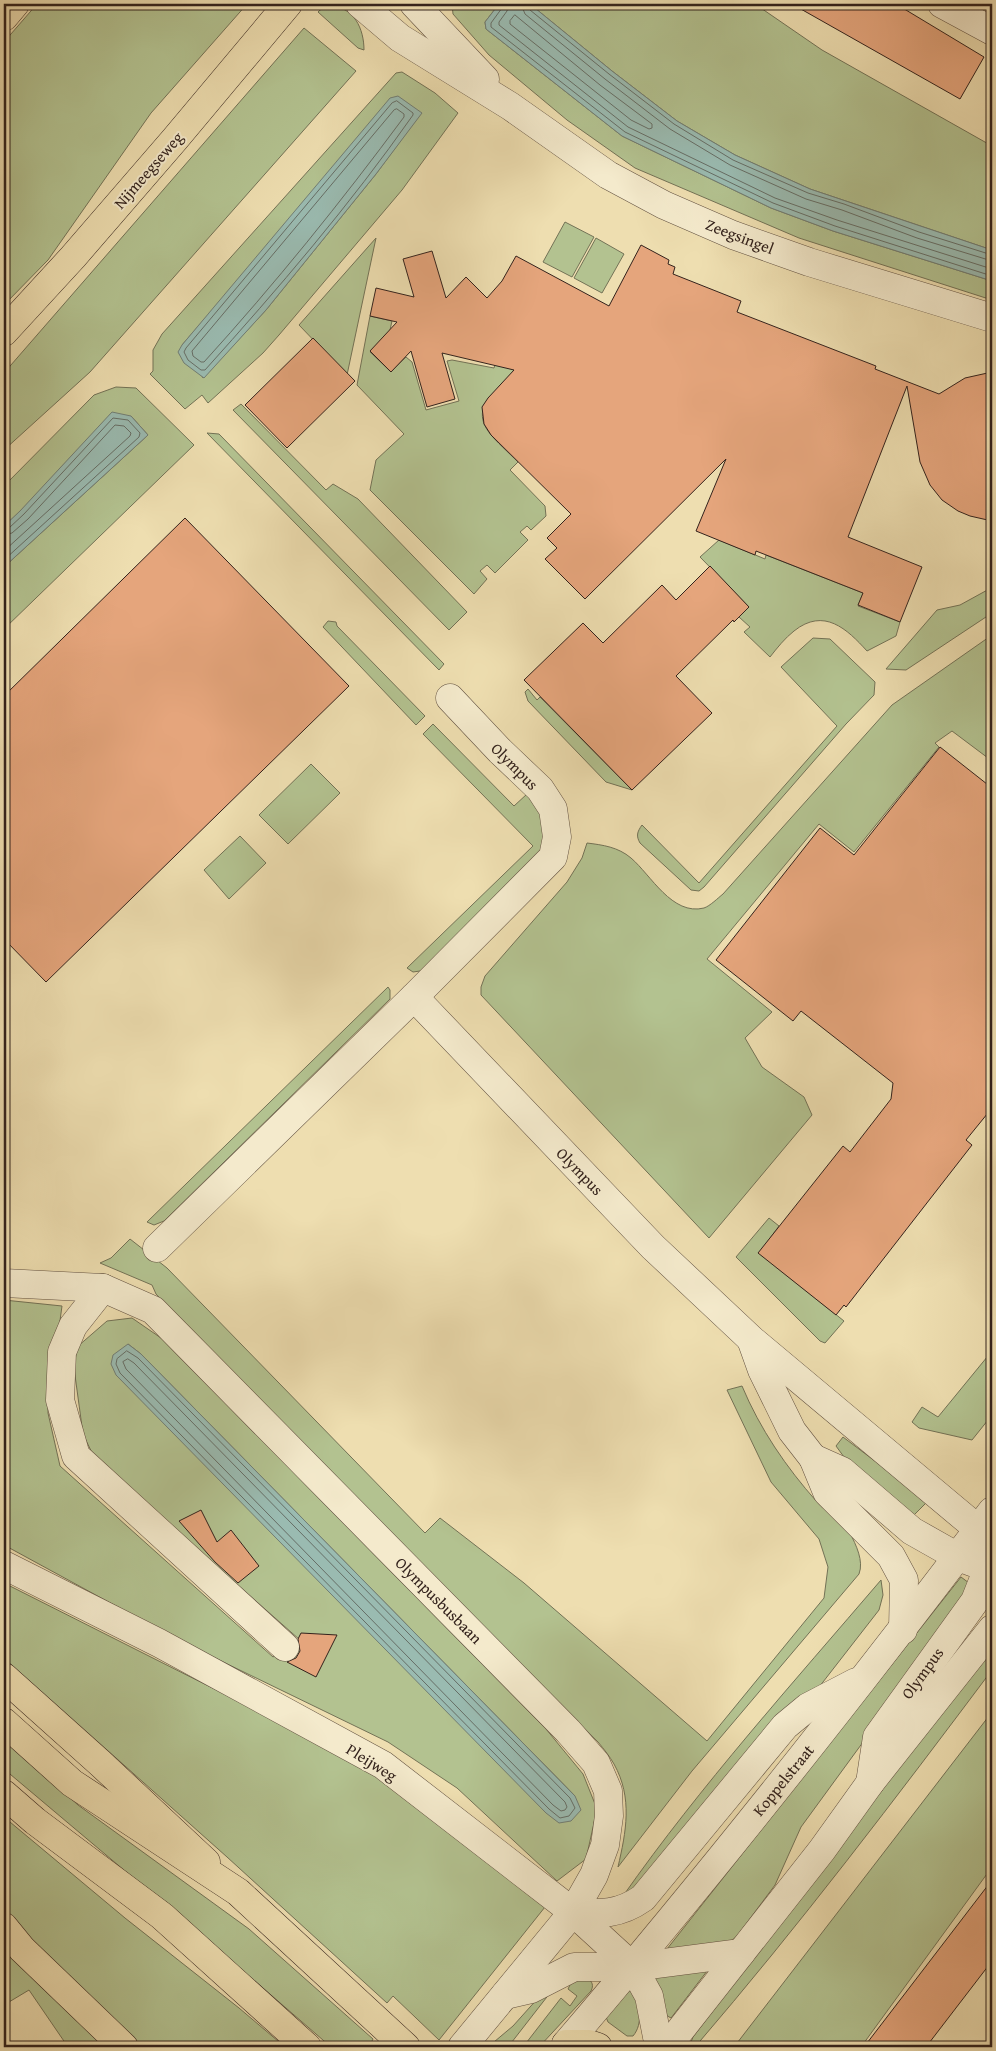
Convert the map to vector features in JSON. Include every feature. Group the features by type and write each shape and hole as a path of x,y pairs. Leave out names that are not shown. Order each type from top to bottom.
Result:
{"main road":[{"path":"4,17 15,4"},
{"name":"Nijmeegseweg","path":"4,332 67,264 288,4"},
{"path":"4,1677 100,1763 404,2045"},
{"path":"4,1722 72,1783 238,1892"},
{"path":"4,1794 35,1821 162,1916 307,2047"},
{"path":"4,1927 22,1949 124,2047"},
{"path":"565,2046 589,2044 598,2047"}],"street":[{"name":"Zeegsingel","path":"360,4 400,38 510,106 608,175 673,209 733,235 809,262 992,318"},
{"path":"942,4 992,31"},
{"name":"Zeegsingel","path":"421,6 510,106"},
{"path":"400,38 421,6"},
{"name":"Olympus","path":"157,1248 414,997 553,857 557,837 553,809 540,789 500,751 450,698"},
{"name":"Olympus","path":"414,997 653,1247 752,1340 826,1402 985,1520"},
{"name":"Olympusbusbaan","path":"4,1283 103,1288 153,1310 568,1731 596,1763 608,1791 609,1816 605,1845 594,1875 573,1912 462,2047"},
{"path":"103,1288 73,1326 62,1352 60,1400 76,1456 285,1647"},
{"name":"Olympus","path":"752,1340 762,1370 792,1431 813,1458 827,1492 891,1556 904,1580 903,1630"},
{"path":"792,1431 826,1402"},
{"name":"Olympus","path":"813,1458 842,1472 912,1531 958,1557 990,1569 975,1601 877,1737 870,1783"},
{"path":"985,1520 990,1569"},
{"name":"Koppelstraat","path":"565,2046 666,1928 903,1630 985,1520"},
{"name":"Pleijweg","path":"4,1565 159,1643 383,1765 573,1912 632,1967 649,1996 659,2047"},
{"path":"667,2047 822,1850 870,1783 992,1629"},
{"path":"573,1912 605,1914 630,1907 643,1898 786,1726 808,1707 864,1678"},
{"path":"505,1995 531,1989 574,1967 632,1967 741,1953"}],"green space":[{"path":"37,4 247,4 151,113 48,260 4,305 4,42"},
{"path":"452,4 499,4 485,22 486,29 622,136 771,208 833,231 992,281 992,300 799,238 635,168 567,120 489,55 453,14"},
{"path":"530,4 755,4 822,50 992,146 992,250 810,189 735,155 677,121"},
{"path":"329,6 345,10 356,20 362,34 364,50 358,48 318,12"},
{"path":"304,28 356,71 90,372 4,450 4,373"},
{"path":"402,72 435,93 458,113 402,190 263,353 208,403 202,395 185,409 150,374 153,371 153,350 162,334 396,73","holes":["421,113 376,174 266,310 203,378 182,345 208,315"]},
{"path":"565,222 594,237 572,277 543,262"},
{"path":"376,238 347,375 299,325"},
{"path":"596,238 624,254 602,293 574,278"},
{"path":"370,316 392,321 390,330 370,352 391,372 406,357 412,362 426,410 459,401 447,361 452,360 494,368 501,343 539,364 497,390 488,399 483,408 483,419 491,435 518,462 510,470 545,506 546,516 531,530 527,526 520,532 528,540 495,573 487,565 480,571 487,579 474,594 370,490 376,460 404,434 357,385"},
{"path":"116,387 136,388 194,445 4,629 4,567 148,435 131,416 4,526 4,486 94,395"},
{"path":"241,404 326,490 333,484 358,499 467,612 449,630 233,410"},
{"path":"207,433 219,434 444,664 439,670"},
{"path":"719,540 765,559 766,555 863,593 858,606 900,622 896,636 867,651 843,629 825,621 815,621 805,624 794,631 770,657 744,632 750,627 739,617 749,607 700,557"},
{"path":"992,586 992,613 906,670 886,669 937,610 960,605"},
{"path":"328,621 336,622 337,626 425,716 416,725 323,627"},
{"path":"992,635 992,761 952,731 935,743 939,747 854,852 819,824 707,959 772,1012 745,1038 762,1067 804,1097 812,1115 709,1238 481,995 481,987 485,976 567,882 582,858 587,843 610,847 626,854 639,865 663,892 682,906 692,909 709,906 723,894 892,705"},
{"path":"813,638 830,639 875,682 874,695 846,724 704,887 699,891 691,890 640,843 639,830 642,825 699,883 837,726 781,667"},
{"path":"528,689 537,700 540,697 632,790 606,782 528,701 525,692"},
{"path":"433,724 514,806 527,794 542,814 544,835 538,855 420,971 413,972 407,968 533,846 423,734"},
{"path":"311,764 340,793 288,844 259,815"},
{"path":"240,836 266,863 229,899 204,870"},
{"path":"388,987 390,999 164,1221 154,1225 147,1222"},
{"path":"769,1218 779,1226 759,1253 844,1321 825,1343 820,1341 736,1257"},
{"path":"130,1239 167,1268 425,1533 440,1518 524,1583 707,1741 824,1598 828,1567 819,1539 771,1482 727,1390 742,1386 765,1432 784,1461 821,1506 850,1533 859,1553 861,1564 859,1574 692,1771 618,1867 625,1828 626,1802 620,1777 605,1750 409,1551 374,1518 156,1294 152,1285 100,1263 111,1258"},
{"path":"4,1300 62,1306 59,1328 48,1360 48,1413 60,1466 273,1657 300,1640 95,1459 83,1434 74,1368 77,1347 107,1321 132,1318 161,1338 546,1729 583,1774 597,1809 586,1859 557,1881 457,1788 388,1742 182,1642 4,1545","holes":["128,1344 141,1354 575,1796"]},
{"path":"992,1351 992,1415 972,1440 919,1428 912,1422 922,1407 938,1417"},
{"path":"843,1437 928,1501 910,1519 852,1468 836,1446"},
{"path":"961,1577 973,1586 904,1686 801,1827 775,1885 737,1936 731,1941 667,1949"},
{"path":"881,1580 883,1595 879,1610 816,1691 643,1890 623,1896 716,1774"},
{"path":"4,1583 379,1772 545,1907 439,2040 393,1996 387,2003 4,1658"},
{"path":"992,1645 992,1670 956,1718 772,1955 695,2047 689,2047 693,2037"},
{"path":"992,1712 992,1867 861,2047 734,2047"},
{"path":"4,1738 78,1805 249,1929 373,2039 371,2043 375,2047 331,2047 4,1769"},
{"path":"4,1817 125,1918 285,2047 142,2047 28,1938 4,1912"},
{"path":"4,1943 30,1976 104,2047 68,2047 29,1990 9,2002 4,1995"},
{"path":"714,1962 671,2018 662,2013 650,1970"},
{"path":"588,1978 592,1984 591,1991 539,2047 523,2047 561,1998 570,2006 577,1996 568,1989 573,1979"},
{"path":"629,1991 637,1992 639,2020 633,2036 627,2036 608,2022 606,2017"},
{"path":"550,1993 508,2047 488,2047 513,2026 539,1997"}],"water":[{"path":"499,4 530,4 677,121 735,155 810,189 992,250 992,281 833,231 771,208 622,136 486,29 485,22"},
{"path":"398,96 422,113 376,174 266,310 204,378 184,363 178,352 182,345 390,98"},
{"path":"112,412 131,416 148,435 4,567 4,526"},
{"path":"128,1344 141,1354 575,1796 581,1810 571,1821 559,1823 546,1813 116,1375 111,1364 113,1355"}],"building":[{"path":"792,4 896,4 984,57 960,99"},
{"path":"641,245 669,260 668,264 675,267 673,274 741,301 737,312 876,366 875,369 939,394 965,378 992,372 992,521 958,511 942,500 930,485 920,462 907,386 848,537 922,567 900,622 858,605 863,593 756,551 755,555 696,531 726,459 585,599 545,559 557,548 547,538 571,514 491,435 484,424 482,407 514,370 442,353 455,399 427,407 411,351 391,372 370,351 397,322 370,316 376,288 414,297 403,259 432,251 446,298 466,277 487,298 502,281 516,256 609,306"},
{"path":"313,338 355,381 287,448 245,405"},
{"path":"185,518 349,686 46,982 4,939 4,696"},
{"path":"710,566 749,607 734,622 733,620 676,676 712,713 632,790 524,680 583,623 603,643 662,585 676,600"},
{"path":"940,747 992,788 992,1108 966,1140 972,1145 846,1307 844,1305 836,1315 758,1253 843,1146 850,1152 891,1099 893,1083 801,1011 793,1021 716,960 820,828 854,855"},
{"path":"201,1510 217,1542 231,1530 259,1566 238,1583 215,1562 179,1521"},
{"path":"301,1633 337,1635 316,1677 287,1662 296,1658 300,1651 298,1639"},
{"path":"992,1880 992,1961 926,2047 864,2047"}]}
